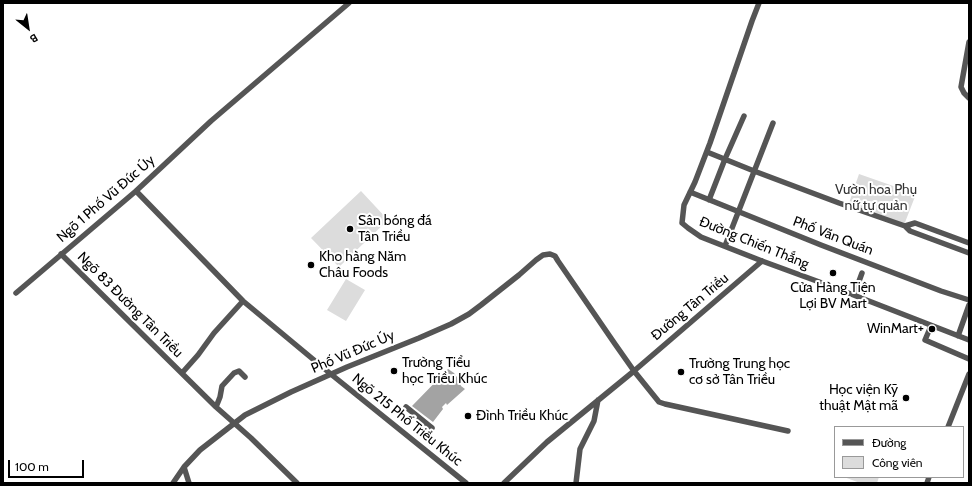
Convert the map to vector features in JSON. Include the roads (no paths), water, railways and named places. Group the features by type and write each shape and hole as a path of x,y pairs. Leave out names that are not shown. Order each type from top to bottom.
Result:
{"street":[{"name":"Ngõ 1 Phố Vũ Đức Úy","path":"16,293 136,191 211,121 349,3"},
{"name":"Đường Chiến Thắng","path":"759,3 707,152 684,206 682,223 701,237 969,340"},
{"path":"969,42 962,87 964,93 969,98"},
{"path":"709,200 744,116"},
{"path":"725,246 773,123"},
{"path":"707,152 839,203 905,226 910,231 969,254"},
{"name":"Ngõ 215 Phố Triều Khúc","path":"136,191 243,301 466,483"},
{"name":"Phố Văn Quán","path":"690,192 929,286 969,300"},
{"path":"905,226 915,223 969,243"},
{"name":"Ngõ 83 Đường Tân Triều","path":"62,254 182,373 297,483"},
{"name":"Phố Vũ Đức Úy","path":"173,483 184,467 200,450 245,415 291,392 347,367 451,324 481,305 543,255 550,254 555,256 634,371"},
{"name":"Đường Tân Triều","path":"504,483 547,442 634,371 762,261"},
{"path":"854,295 862,273"},
{"name":"Ngõ 83 Đường Tân Triều","path":"182,373 198,355 214,333 243,301"},
{"path":"958,336 969,304"},
{"path":"931,326 925,340 969,359"},
{"path":"216,406 220,397 222,386 234,373 238,371 245,377"},
{"path":"634,371 659,402 788,431"},
{"path":"948,426 969,374"},
{"path":"576,483 580,449 594,421 598,400"},
{"path":"406,407 432,428"},
{"path":"184,467 189,483"}],"place":[{"name":"Sân bóng đá Tân Triều","path":"350,229"},
{"name":"Kho hàng Năm Châu Foods","path":"311,265"},
{"name":"Cửa Hàng Tiện Lợi BV Mart","path":"833,273"},
{"name":"WinMart+","path":"932,329"},
{"name":"Trường Tiểu học Triều Khúc","path":"394,371"},
{"name":"Trường Trung học cơ sở Tân Triều","path":"681,372"},
{"name":"Học viện Kỹ thuật Mật mã","path":"906,398"},
{"name":"Đình Triều Khúc","path":"468,416"}],"park label":[{"name":"Vườn hoa Phụ nữ tự quản","path":"876,198"}]}
